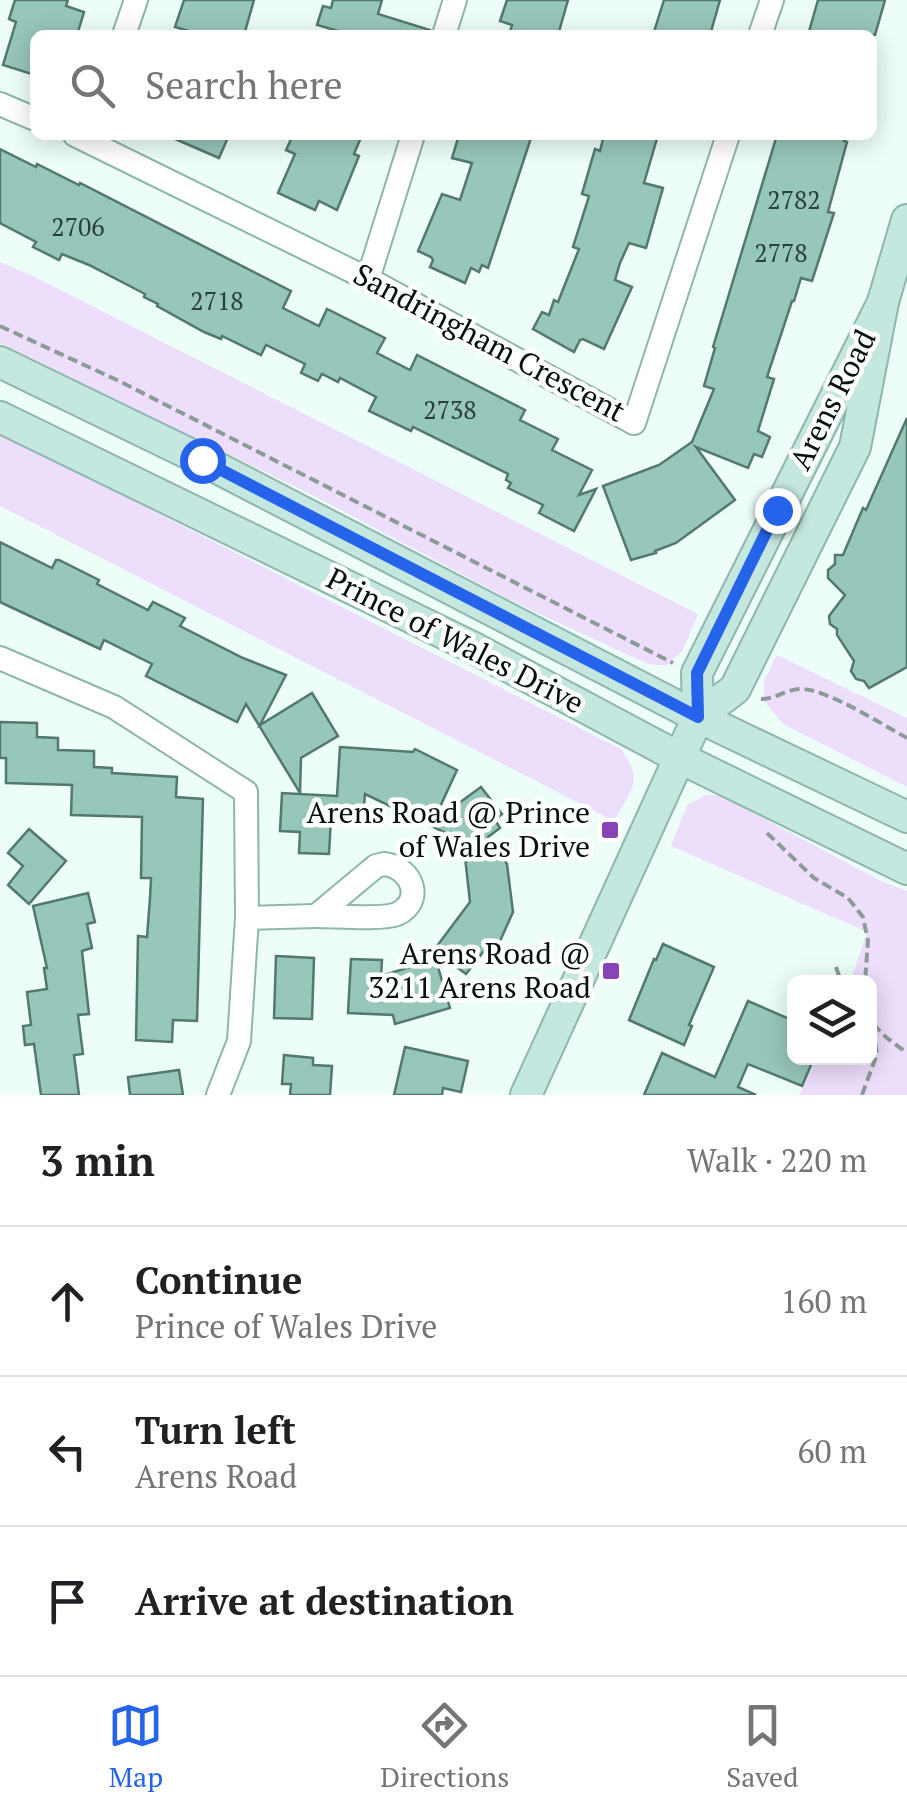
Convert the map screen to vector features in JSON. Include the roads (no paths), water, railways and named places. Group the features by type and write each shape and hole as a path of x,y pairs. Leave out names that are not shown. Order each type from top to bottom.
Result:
{"main road":[{"name":"Arens Road","path":"526,1095 698,717 735,689 855,447 883,302 907,220"},
{"name":"Arens Road","path":"698,717 697,673 883,302"},
{"name":"Prince of Wales Drive","path":"0,362 202,460 698,717 907,817"},
{"name":"Prince of Wales Drive","path":"0,417 472,647 678,758 907,870"}],"street":[{"path":"126,30 136,0"},
{"path":"446,30 455,0"},
{"path":"762,30 772,0"},
{"path":"0,104 30,116"},
{"name":"Sandringham Crescent","path":"92,140 368,279 634,422 726,140"},
{"path":"368,279 411,140"},
{"path":"0,658 114,707 246,792 246,918 239,1041 218,1095"},
{"path":"246,918 316,916"}],"place":[{"name":"Arens Road @ Prince of Wales Drive","path":"610,830"},
{"name":"Arens Road @ 3211 Arens Road","path":"611,971"}]}
